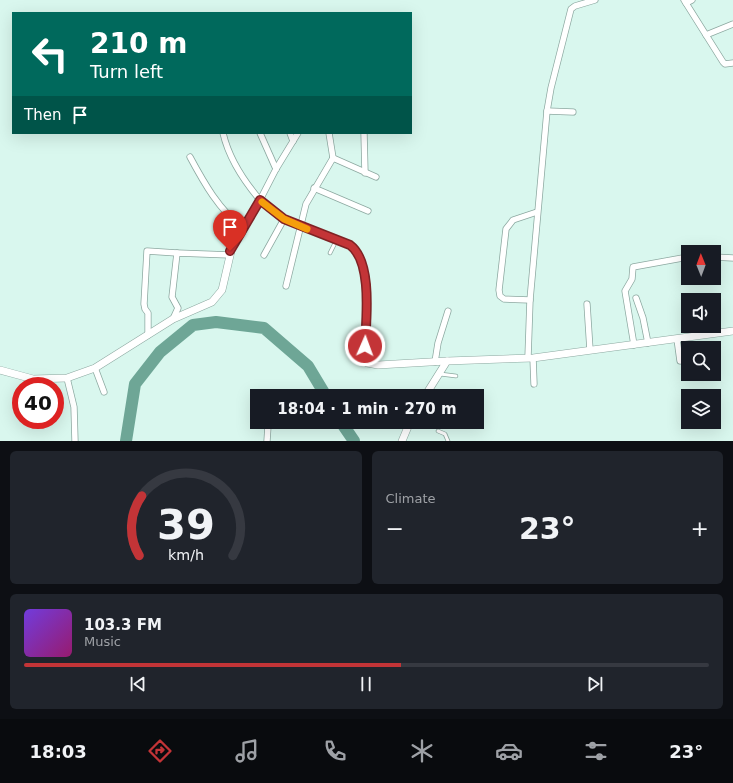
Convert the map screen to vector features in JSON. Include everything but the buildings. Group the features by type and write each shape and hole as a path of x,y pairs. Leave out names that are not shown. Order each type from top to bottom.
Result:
{"street":[{"path":"534,384 531,357 530,300 547,111 569,13 575,6 595,0"},
{"path":"692,0 685,1 722,62 725,64 733,63"},
{"path":"706,35 733,24"},
{"path":"547,111 573,112"},
{"path":"223,134 227,148 243,180 260,200 284,219 300,227 337,239 355,248 364,272 367,294 365,359 367,364 378,365 531,357 634,345 733,331"},
{"path":"260,134 276,169"},
{"path":"290,134 293,141"},
{"path":"0,370 33,379 67,378 95,368 173,319 209,304 217,298 222,290 232,247 240,226 260,200 276,169 297,134"},
{"path":"286,286 306,204 333,158 329,134"},
{"path":"364,134 365,173"},
{"path":"190,157 204,183 226,213 240,226"},
{"path":"333,158 376,177"},
{"path":"314,188 368,211"},
{"path":"530,300 504,299 500,296 499,290 506,229 513,220 537,212"},
{"path":"264,255 284,219"},
{"path":"230,232 240,226"},
{"path":"148,335 148,313 145,310 144,304 147,250 230,255"},
{"path":"173,319 178,308 172,297 177,253"},
{"path":"634,345 625,291 632,279 633,267 681,257"},
{"path":"721,257 733,258"},
{"path":"636,298 644,318 648,343"},
{"path":"588,304 590,350"},
{"path":"435,362 438,343 448,312"},
{"path":"677,339 680,361"},
{"path":"429,389 446,361"},
{"path":"95,368 104,392"},
{"path":"67,378 74,407 75,441"},
{"path":"267,441 268,429"},
{"path":"402,441 407,429"}],"lane":[{"path":"330,253 337,239"},
{"path":"696,333 696,337"},
{"path":"438,374 456,376"},
{"path":"438,431 444,434 448,441"}],"waterway":[{"path":"126,441 135,384 160,352 193,325 216,322 264,328 308,366 322,389"},
{"path":"346,429 354,441"}],"slow traffic":[{"path":"262,202 277,215 307,229"}],"route":[{"path":"230,251 260,200 268,208 284,219 300,227 337,239 355,248 361,260 367,294 365,346"}]}
